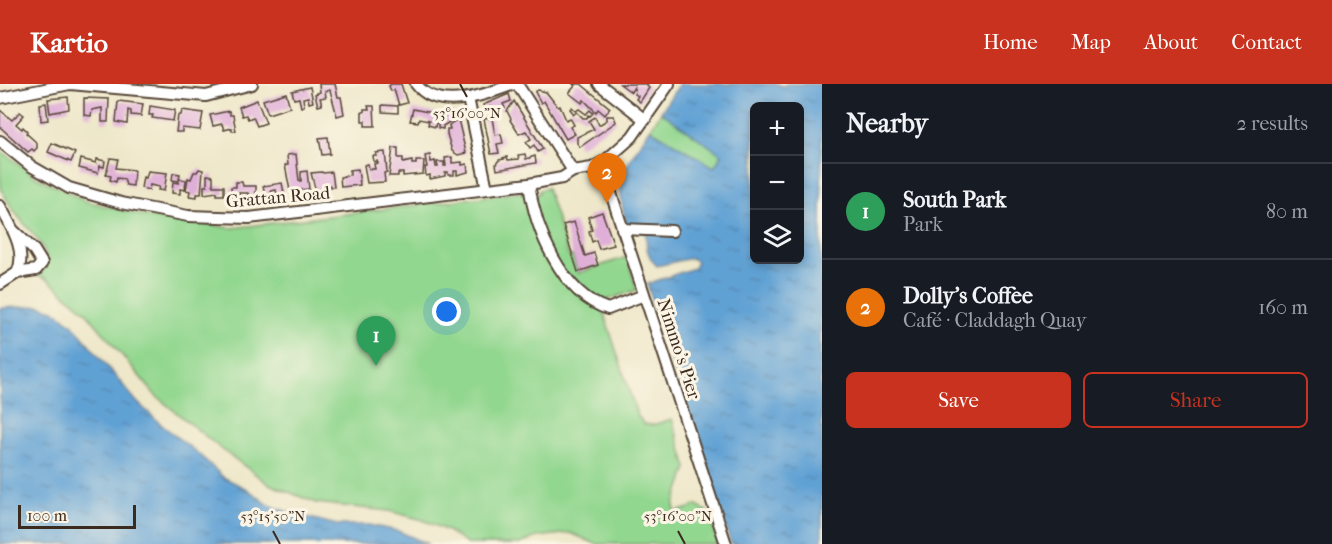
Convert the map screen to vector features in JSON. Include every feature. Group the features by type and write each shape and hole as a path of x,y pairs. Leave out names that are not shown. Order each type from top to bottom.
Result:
{"street":[{"path":"0,98 70,84 206,96 247,85"},
{"path":"416,84 427,96 436,99 468,98 515,84 573,171"},
{"path":"599,84 645,120"},
{"path":"599,165 621,149 645,120 669,84"},
{"path":"468,98 488,189"},
{"name":"Grattan Road","path":"0,141 31,166 69,188 121,203 188,216 249,218 529,184 562,178 573,171 599,165"},
{"name":"Nimmo's Pier","path":"599,165 609,187 726,544"},
{"path":"529,184 531,196 553,256 562,272 575,287 594,303 608,309 643,291"},
{"path":"0,206 14,231 21,257 17,273"},
{"path":"622,229 672,231"},
{"path":"0,284 17,273 36,270 42,263 34,250 14,231"}],"green space":[{"path":"661,112 722,154 714,168 650,129"},
{"path":"0,150 35,176 85,201 150,217 232,228 522,192 526,197 537,195 540,190 547,188 569,257 572,256 578,273 627,257 637,290 609,299 603,310 637,415 644,424 653,425 672,419 687,468 674,504 675,512 695,505 708,512 718,544 596,544 571,533 537,537 520,544 467,544 448,531 423,520 389,511 316,503 269,484 156,396 85,311 47,279 39,276 44,269 46,256 41,244 12,209 1,188"}],"water":[{"path":"679,84 777,84 783,86 822,84 820,395 822,398 822,544 731,544 647,284 694,268 697,261 691,258 657,266 648,251 646,233 627,225 621,184 628,164 650,129 714,167 722,155 661,112"},
{"path":"40,306 54,310 73,325 137,402 223,477 247,489 269,505 290,513 337,525 369,525 398,531 428,544 0,544 0,308"}],"building":[{"path":"319,84 335,84 338,97 341,97 344,114 337,116 330,90 325,91 326,97 320,98 322,105 318,106 315,94 320,92"},
{"path":"401,84 407,103 399,105 394,90 391,91 389,86"},
{"path":"573,84 581,84 610,108 605,115 598,109 596,112 584,100 582,103 569,93 575,86"},
{"path":"620,84 648,84 649,88 640,102 636,99 638,96 635,94 634,87 631,92"},
{"path":"310,87 313,102 309,103 308,97 303,98 304,106 301,107 299,98 294,99 292,91"},
{"path":"538,90 546,92 558,107 560,106 566,120 570,118 574,125 570,127 575,134 566,139 544,101 541,103 535,92"},
{"path":"286,93 290,107 268,114 263,100"},
{"path":"509,94 511,101 503,104 505,108 493,111 491,107 485,109 483,105"},
{"path":"68,97 69,109 50,113 48,99"},
{"path":"84,98 109,99 108,122 102,122 102,108 92,110 91,116 84,115"},
{"path":"257,100 266,123 257,126 253,117 248,119 246,115 242,116 239,107"},
{"path":"118,101 143,104 141,116 131,115 131,111 128,110 127,124 116,122"},
{"path":"514,101 543,149 538,152 534,145 530,148 526,142 531,139 526,131 519,134 510,120 507,111"},
{"path":"46,103 48,120 41,121 40,104"},
{"path":"382,105 398,106 398,113 382,112"},
{"path":"150,106 175,110 173,121 152,118 153,115 149,115"},
{"path":"368,106 374,106 375,126 365,126 365,121 362,121 362,112 364,109 369,109"},
{"path":"572,107 586,114 590,110 593,113 583,118 577,112 574,114 570,109"},
{"path":"413,109 443,115 448,111 453,113 451,121 443,126 443,129 438,128 438,122 435,127 428,125 429,121 419,119 418,122 410,121"},
{"path":"0,110 12,120 20,112 24,115 16,124 22,129 23,127 37,143 34,151 32,149 28,152 0,127"},
{"path":"182,110 203,113 200,130 182,128 182,132 176,132 178,115 181,115"},
{"path":"229,111 230,115 233,115 236,131 232,131 232,128 224,130 222,124 213,126 210,115"},
{"path":"607,116 614,116 616,122 580,147 577,137 594,129 589,121 595,117 599,125 607,120"},
{"path":"492,118 495,135 501,134 503,143 497,144 499,153 491,154 484,119"},
{"path":"458,119 466,153 458,155 452,151 447,129 450,129 449,125"},
{"path":"328,137 330,154 322,155 319,138"},
{"path":"52,143 75,153 71,162 48,152"},
{"path":"393,148 398,148 398,158 403,158 403,163 412,161 412,164 416,164 416,161 424,161 423,174 403,176 403,173 398,173 398,176 389,176"},
{"path":"385,152 387,172 384,173 385,182 367,183 364,165 368,164 369,169 375,169 374,164 378,163 374,162 373,156 377,156 376,153"},
{"path":"296,154 299,181 301,181 301,172 307,171 309,189 290,191 285,165 288,165 287,155"},
{"path":"525,154 526,159 535,156 536,163 497,170 496,164 499,160 507,157 508,160 519,159 518,155"},
{"path":"430,155 431,162 435,161 436,167 438,167 437,162 444,162 446,166 445,158 452,157 452,163 467,164 468,172 457,175 457,171 454,171 454,175 448,175 448,172 445,176 430,179 430,175 426,176 425,156"},
{"path":"110,158 118,159 116,168 134,170 133,186 126,185 124,179 117,178 116,182 110,180 111,176 106,175"},
{"path":"81,159 96,163 97,159 105,161 104,167 100,166 98,173 79,168"},
{"path":"199,169 203,170 201,194 197,194 197,197 189,196 190,191 186,190 188,178 191,179 194,172"},
{"path":"358,169 360,185 341,187 340,177 350,175 350,170"},
{"path":"148,171 167,173 164,191 150,185 149,190 141,188 143,177 146,178"},
{"path":"332,172 334,187 322,186 322,191 316,192 311,173"},
{"path":"173,173 180,174 179,179 186,180 185,190 180,189 180,194 172,193 173,182 179,183 179,181 172,180"},
{"path":"207,175 213,176 213,186 224,186 224,195 217,195 217,192 204,194"},
{"path":"236,182 242,182 243,186 256,186 256,199 251,199 248,193 239,193 236,199 232,199 231,187 236,187"},
{"path":"282,183 284,193 277,194 276,190 271,191 272,195 265,196 263,186"},
{"path":"602,212 614,245 599,249 596,240 592,242 589,231 592,230 588,217"},
{"path":"574,222 585,256 594,253 598,265 578,272 563,225"}],"place":[{"name":"Dolly's Coffee","path":"607,203"},
{"name":"South Park","path":"376,366"}]}
